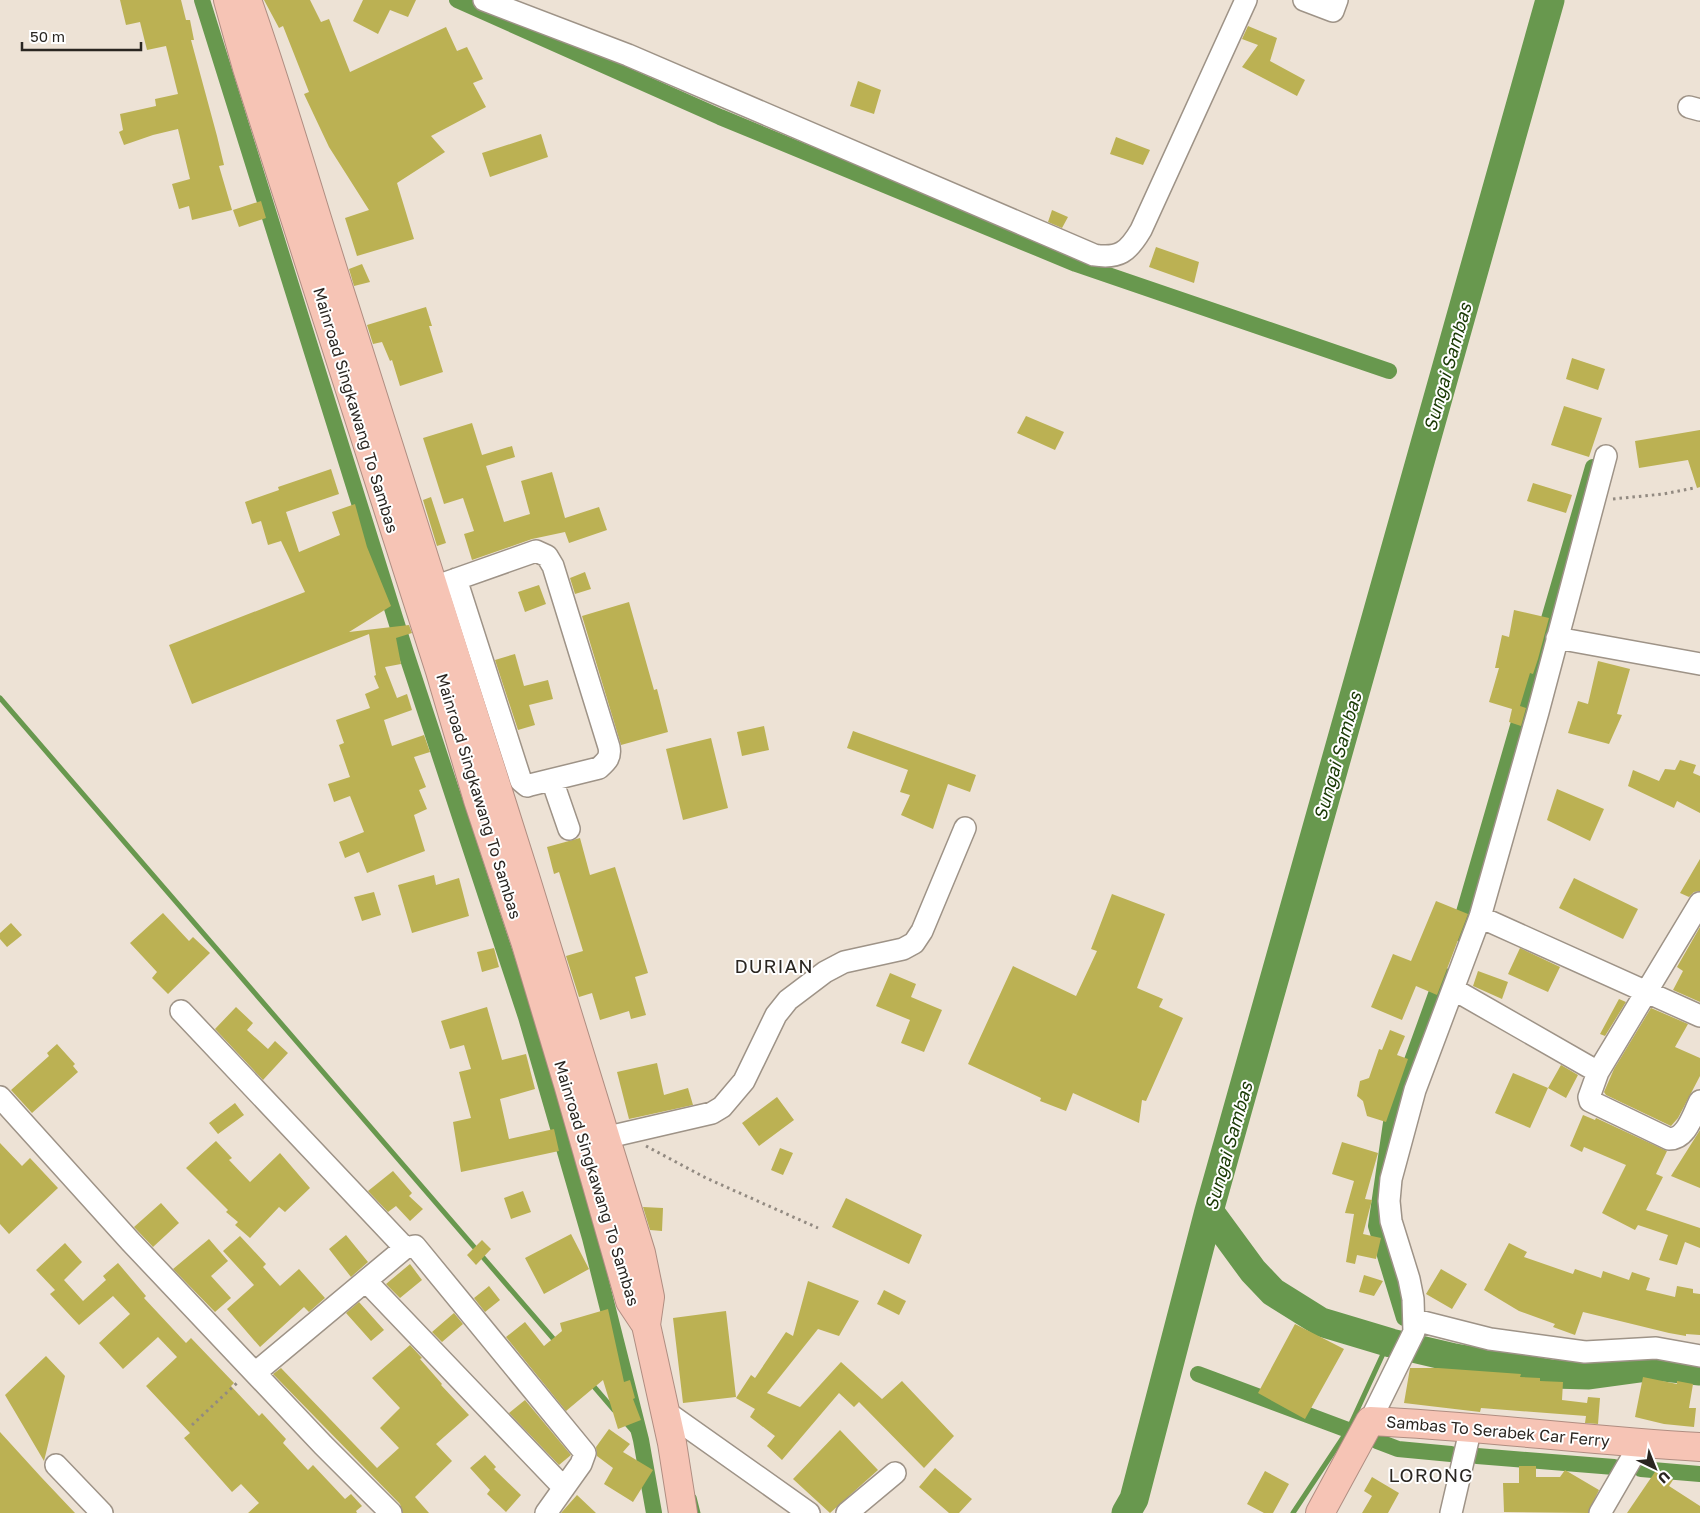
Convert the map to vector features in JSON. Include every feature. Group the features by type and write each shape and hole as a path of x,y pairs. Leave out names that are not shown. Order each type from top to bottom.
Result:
{"highway":[{"name":"Mainroad Singkawang To Sambas","path":"228,0 247,68 442,680 489,798 584,1064 613,1135 647,1278 650,1297 646,1326"},
{"name":"Mainroad Singkawang To Sambas","path":"247,0 445,583 495,739 489,798 514,908 568,1084 630,1301 646,1326"},
{"path":"646,1326 665,1410 683,1513"},
{"name":"Sambas To Serabek Car Ferry","path":"1320,1513 1370,1421 1470,1427 1640,1444 1700,1447"}],"street":[{"path":"484,0 628,55 1094,255 1110,257 1124,252 1133,244 1141,230 1246,0"},
{"path":"1304,0 1333,11 1336,0"},
{"path":"1370,1421 1414,1326 1409,1279 1391,1221 1389,1201 1391,1179 1414,1090 1480,917 1606,456"},
{"path":"445,583 536,551 547,556 553,566 610,754 608,761 599,768 530,785 524,784 521,781 495,739"},
{"path":"1557,638 1700,664"},
{"path":"552,780 569,829"},
{"path":"613,1135 712,1113 717,1110 730,1099 744,1081 776,1016 788,1000 825,972 844,962 903,949 914,943 922,931 965,828"},
{"path":"1700,903 1598,1072 1590,1091 1590,1100 1669,1138 1675,1139 1684,1132 1700,1100"},
{"path":"1480,917 1627,985 1700,1016"},
{"path":"1453,989 1598,1072"},
{"path":"181,1011 404,1248"},
{"path":"0,1097 130,1241 391,1513"},
{"path":"253,1371 366,1281 404,1248 415,1246 490,1340 585,1453 582,1464 546,1513"},
{"path":"366,1281 564,1488"},
{"path":"1414,1326 1585,1352 1656,1348 1700,1356"},
{"path":"665,1410 809,1513"},
{"path":"1452,1513 1470,1427"},
{"path":"1600,1513 1640,1444"},
{"path":"56,1465 102,1513"},
{"path":"847,1513 895,1473"}],"path":[{"path":"1595,500 1663,494 1694,488"},
{"path":"613,1135 818,1228"},
{"path":"192,1426 253,1371"}],"building":[{"path":"120,0 181,0 186,20 190,20 194,40 191,40 224,165 219,166 232,210 192,220 189,206 179,209 172,184 190,179 178,129 124,145 119,132 123,130 120,114 156,106 155,99 178,94 166,46 147,50 140,22 126,25"},
{"path":"264,0 310,0 321,22 329,19 350,72 446,27 457,51 467,47 483,79 473,83 486,107 431,136 445,152 397,183 414,239 357,256 345,218 369,210 329,147 304,94 309,92 283,26 279,28"},
{"path":"363,0 416,0 408,17 390,10 378,34 353,21"},
{"path":"1248,26 1277,38 1270,61 1305,80 1297,96 1242,67 1258,45 1242,39"},
{"path":"858,81 881,90 874,114 850,106"},
{"path":"541,134 548,157 490,177 482,153"},
{"path":"1116,137 1150,150 1143,165 1110,154"},
{"path":"261,201 266,218 239,227 233,210"},
{"path":"1052,210 1068,217 1062,228 1048,222"},
{"path":"1156,247 1199,262 1194,283 1149,267"},
{"path":"362,264 370,282 354,286 349,269"},
{"path":"426,307 432,326 429,326 443,372 400,386 392,360 390,361 382,342 373,344 367,325"},
{"path":"1572,358 1605,369 1598,390 1566,379"},
{"path":"1564,406 1602,418 1589,457 1551,445"},
{"path":"1026,416 1064,432 1055,450 1017,433"},
{"path":"472,423 482,455 512,446 515,457 486,466 504,522 530,514 521,481 552,472 565,518 599,507 607,530 569,543 565,532 532,539 472,560 464,534 474,531 463,498 444,504 423,438"},
{"path":"1700,430 1700,487 1697,488 1688,460 1639,468 1635,441"},
{"path":"331,469 339,494 286,512 299,552 340,535 332,512 355,504 367,547 391,606 349,632 409,625 412,633 396,638 401,664 385,667 397,698 407,694 412,710 384,720 392,746 424,735 430,752 414,757 426,787 419,790 427,809 414,815 425,851 367,873 359,852 345,858 339,842 364,832 350,796 334,802 328,784 350,777 339,745 344,743 336,720 370,708 365,694 379,688 374,676 376,675 369,634 192,704 169,645 305,592 281,541 268,545 261,521 252,524 245,502 279,490 278,487"},
{"path":"1533,483 1572,495 1566,513 1527,501"},
{"path":"431,497 446,543 437,546 423,500"},
{"path":"585,572 591,589 575,594 570,578"},
{"path":"539,585 546,604 525,612 518,592"},
{"path":"629,602 654,690 657,689 668,732 621,745 582,616"},
{"path":"1514,610 1549,618 1538,659 1533,674 1530,673 1520,706 1526,708 1521,726 1509,722 1512,709 1489,702 1499,668 1495,668 1502,635 1509,637"},
{"path":"515,654 524,686 548,680 553,699 529,705 535,725 518,730 495,660"},
{"path":"1598,661 1630,669 1617,714 1622,715 1609,744 1568,733 1578,701 1588,704"},
{"path":"764,726 769,750 742,756 737,732"},
{"path":"853,731 976,775 970,792 948,784 933,829 901,815 910,795 900,792 908,770 847,748"},
{"path":"711,738 728,808 683,820 666,749"},
{"path":"1680,760 1696,765 1693,773 1700,776 1700,813 1677,801 1674,808 1628,786 1633,770 1659,781 1665,769 1675,770"},
{"path":"1557,789 1604,809 1590,841 1547,820"},
{"path":"580,838 590,875 615,867 648,973 635,977 646,1015 631,1019 629,1011 600,1020 592,993 579,997 566,956 583,951 559,872 554,874 547,847"},
{"path":"1700,859 1700,891 1694,892 1689,897 1680,893"},
{"path":"434,875 436,885 459,878 469,916 412,933 398,885"},
{"path":"1574,878 1638,909 1623,939 1559,908"},
{"path":"374,892 381,915 362,921 354,897"},
{"path":"1112,894 1165,914 1137,988 1163,999 1159,1007 1183,1018 1146,1101 1142,1100 1139,1123 1073,1093 1066,1111 1040,1101 1041,1098 968,1064 1013,966 1076,996 1097,951 1091,949"},
{"path":"1436,901 1468,914 1437,995 1416,986 1402,1020 1371,1007 1393,954 1411,961"},
{"path":"163,913 189,941 193,937 210,953 168,994 152,978 157,972 130,943"},
{"path":"11,923 22,935 7,947 0,939 0,933"},
{"path":"1700,927 1700,1002 1673,990 1683,971 1677,967"},
{"path":"494,948 499,967 482,972 477,952"},
{"path":"1520,948 1560,967 1548,992 1508,974"},
{"path":"1478,971 1508,982 1502,999 1473,986"},
{"path":"890,973 916,984 911,997 942,1010 924,1052 901,1043 910,1020 876,1006"},
{"path":"1619,999 1626,1002 1605,1036 1600,1034"},
{"path":"236,1007 253,1023 247,1030 268,1049 275,1041 288,1053 263,1080 215,1029"},
{"path":"487,1007 502,1060 526,1054 535,1089 500,1099 509,1139 554,1129 559,1151 461,1172 453,1122 471,1118 459,1072 471,1069 464,1045 450,1049 441,1021"},
{"path":"1651,1008 1688,1024 1675,1047 1700,1058 1700,1076 1678,1118 1671,1126 1606,1095 1604,1092 1614,1069"},
{"path":"1390,1030 1405,1036 1397,1055 1408,1059 1386,1122 1367,1116 1363,1101 1357,1096 1360,1081 1369,1078 1379,1049 1382,1050"},
{"path":"57,1044 75,1064 73,1066 78,1072 32,1113 11,1090 49,1056 47,1053"},
{"path":"657,1063 664,1095 688,1088 693,1105 629,1119 617,1072"},
{"path":"1561,1065 1578,1075 1566,1098 1548,1088"},
{"path":"1513,1073 1548,1088 1530,1128 1495,1113"},
{"path":"777,1097 794,1120 759,1146 742,1123"},
{"path":"235,1103 244,1115 218,1134 209,1123"},
{"path":"1583,1115 1595,1120 1596,1118 1667,1151 1656,1174 1663,1177 1646,1210 1700,1228 1700,1248 1685,1242 1677,1265 1659,1260 1668,1235 1638,1225 1635,1230 1602,1213 1626,1165 1584,1147 1582,1152 1570,1146"},
{"path":"1700,1130 1700,1188 1671,1176"},
{"path":"216,1141 232,1158 229,1160 250,1182 280,1153 310,1188 285,1212 279,1207 250,1238 235,1225 238,1222 226,1212 228,1210 186,1168"},
{"path":"1342,1142 1378,1153 1365,1199 1372,1200 1363,1234 1381,1238 1376,1259 1357,1255 1355,1264 1346,1262 1354,1214 1345,1213 1354,1181 1332,1174"},
{"path":"0,1143 22,1166 30,1158 58,1188 9,1234 0,1224"},
{"path":"780,1148 793,1153 783,1175 771,1170"},
{"path":"393,1171 412,1193 409,1196 423,1209 410,1221 396,1206 388,1212 368,1191"},
{"path":"523,1191 531,1212 511,1219 504,1198"},
{"path":"846,1198 922,1235 909,1264 832,1227"},
{"path":"161,1203 179,1223 153,1247 134,1227"},
{"path":"643,1207 663,1208 662,1231 650,1230"},
{"path":"571,1234 589,1269 544,1294 525,1258"},
{"path":"346,1235 368,1262 351,1277 329,1249"},
{"path":"240,1236 266,1264 263,1267 280,1286 299,1269 325,1298 309,1312 304,1307 260,1347 227,1309 254,1285 223,1251"},
{"path":"209,1239 228,1261 211,1276 231,1298 215,1312 173,1269"},
{"path":"482,1240 491,1249 476,1265 467,1255"},
{"path":"65,1243 82,1262 64,1280 83,1301 106,1280 103,1276 118,1263 146,1296 144,1298 186,1343 191,1338 234,1383 231,1386 259,1416 262,1413 286,1439 283,1443 308,1470 313,1465 345,1499 351,1494 362,1506 356,1511 357,1513 248,1513 259,1503 241,1484 232,1492 184,1438 190,1433 146,1386 177,1357 158,1337 123,1369 99,1343 130,1314 113,1296 79,1325 50,1294 55,1290 36,1270"},
{"path":"1509,1243 1527,1252 1524,1257 1573,1274 1575,1269 1601,1278 1603,1271 1629,1280 1632,1272 1650,1278 1646,1290 1675,1297 1677,1286 1693,1289 1693,1293 1700,1294 1700,1335 1686,1334 1686,1336 1669,1333 1583,1312 1575,1335 1553,1327 1555,1324 1519,1311 1484,1290"},
{"path":"410,1264 422,1280 400,1298 386,1284"},
{"path":"1441,1269 1467,1284 1452,1309 1426,1294"},
{"path":"1364,1275 1383,1281 1374,1296 1359,1292"},
{"path":"808,1281 859,1301 839,1336 818,1329 767,1393 800,1407 841,1362 882,1399 902,1381 954,1436 924,1468 859,1402 854,1407 839,1393 782,1460 767,1446 775,1436 750,1417 755,1409 736,1398 751,1375 755,1378 786,1332 793,1336"},
{"path":"489,1286 500,1300 485,1312 474,1298"},
{"path":"884,1290 906,1301 899,1315 877,1304"},
{"path":"359,1302 384,1330 371,1341 346,1313"},
{"path":"608,1309 624,1382 630,1380 635,1398 633,1399 641,1420 618,1429 603,1380 566,1411 506,1337 525,1322 544,1346 562,1331 560,1323"},
{"path":"726,1311 736,1397 683,1403 673,1318"},
{"path":"454,1313 463,1324 442,1342 432,1332"},
{"path":"1295,1324 1344,1349 1305,1419 1258,1393"},
{"path":"410,1345 422,1358 420,1359 441,1385 469,1415 436,1444 452,1461 415,1497 429,1513 403,1513 400,1504 273,1374 281,1368 377,1468 399,1448 380,1428 400,1408 372,1378"},
{"path":"46,1356 65,1376 44,1461 5,1395"},
{"path":"1410,1368 1438,1368 1521,1374 1520,1377 1540,1378 1540,1381 1563,1382 1562,1400 1587,1403 1588,1397 1600,1398 1598,1424 1585,1423 1586,1416 1481,1408 1480,1412 1404,1403"},
{"path":"1643,1377 1677,1384 1677,1381 1693,1384 1689,1408 1696,1408 1694,1427 1664,1424 1635,1417"},
{"path":"525,1400 571,1455 559,1465 509,1413"},
{"path":"609,1429 630,1444 623,1452 653,1470 633,1502 604,1484 613,1468 597,1456 596,1447"},
{"path":"840,1430 878,1470 830,1513 793,1479"},
{"path":"0,1432 41,1477 75,1513 0,1513"},
{"path":"485,1455 496,1467 494,1469 521,1495 506,1512 487,1494 490,1490 470,1468"},
{"path":"1519,1466 1536,1466 1536,1477 1560,1477 1565,1470 1599,1490 1588,1513 1504,1512 1503,1483 1519,1483"},
{"path":"935,1468 972,1499 959,1513 949,1513 919,1487"},
{"path":"1657,1469 1673,1480 1669,1486 1700,1506 1700,1513 1627,1513"},
{"path":"1265,1471 1289,1484 1273,1513 1264,1513 1247,1504"},
{"path":"1372,1477 1399,1493 1388,1513 1362,1513 1372,1496 1364,1491"},
{"path":"577,1495 596,1513 561,1513"}],"waterway":[{"path":"202,0 406,653 526,1017 590,1238 641,1440 654,1513"},
{"path":"457,0 720,117 1076,264 1389,371"},
{"name":"Sungai Sambas","path":"1126,1513 1134,1499 1209,1211 1550,0"},
{"path":"1458,933 1593,467"},
{"path":"0,698 557,1343"},
{"path":"1404,1318 1376,1226 1392,1116 1443,975"},
{"path":"1209,1211 1253,1271 1273,1292 1321,1322 1391,1343 1455,1358 1552,1374 1589,1375 1655,1366 1700,1371"},
{"path":"1293,1513 1348,1430 1383,1354"},
{"path":"1198,1374 1348,1430"},
{"path":"590,1382 614,1410"},
{"path":"625,1422 641,1440"},
{"path":"1377,1441 1398,1449 1451,1454"},
{"path":"1477,1456 1614,1467"},
{"path":"1641,1469 1700,1474"},
{"path":"694,1497 698,1513"}],"district":[{"name":"DURIAN","path":"774,965"},
{"name":"LORONG","path":"1431,1474"}]}
